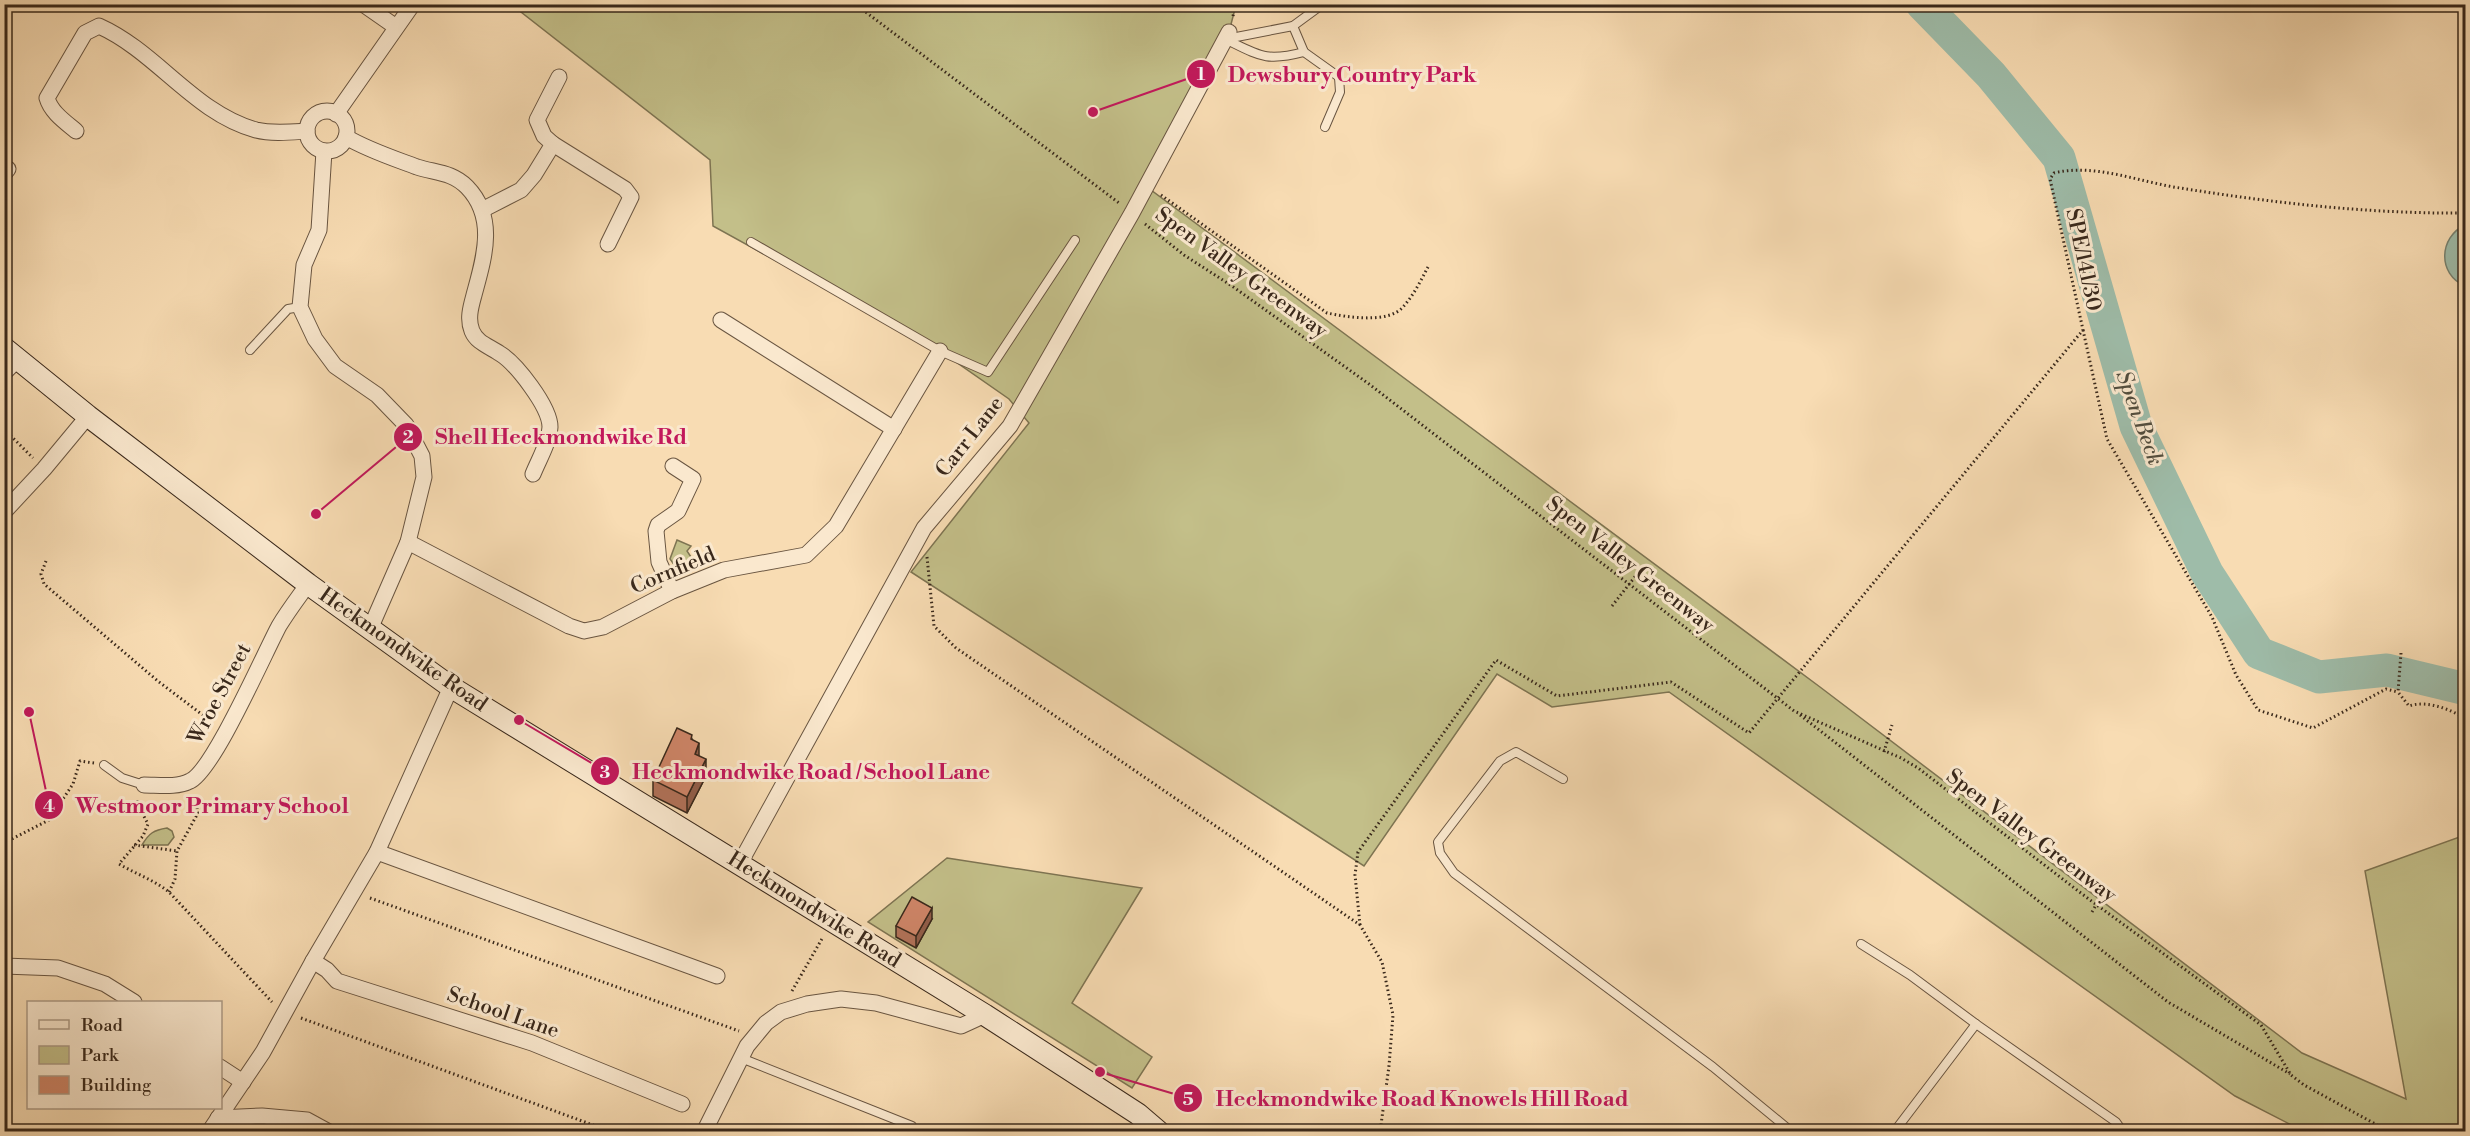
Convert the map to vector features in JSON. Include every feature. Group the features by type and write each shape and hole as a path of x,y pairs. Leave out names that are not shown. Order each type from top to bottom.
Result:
{"main road":[{"name":"Heckmondwike Road","path":"9,360 88,416 308,584 451,687 986,1015 1138,1114 1159,1131"}],"street":[{"path":"363,4 396,27"},
{"path":"336,114 413,4"},
{"path":"76,131 56,114 49,106 47,98 85,33 99,26 145,53 184,89 223,116 257,130 288,133 307,131"},
{"name":"Carr Lane","path":"739,864 924,528 1010,426 1148,185 1227,36"},
{"path":"559,76 537,120 544,136 625,189 631,197 608,244"},
{"path":"330,111 345,124 346,137 338,148 324,151 319,150 310,142 307,131 308,124 316,114 330,111"},
{"path":"346,137 365,148 420,168 451,175 468,188 482,210 487,230 469,313 471,330 479,341 512,362 546,411 550,424 549,436 533,474"},
{"path":"482,210 521,190 534,175 553,144"},
{"path":"324,151 319,230 304,265 300,307 315,339 335,366 384,402 406,425 422,456 424,477 408,542 370,629"},
{"path":"721,320 894,429"},
{"name":"Cornfield","path":"408,542 569,626 584,631 603,627 672,591 724,570 806,555 836,526 940,351"},
{"path":"4,512 88,416"},
{"path":"672,591 659,562 656,531 658,525 678,511 693,479 673,466"},
{"name":"Wroe Street","path":"191,781 202,772 280,624 308,584"},
{"path":"214,1125 243,1082 355,891 376,852 451,687"},
{"path":"144,785 179,785 191,781"},
{"path":"376,852 717,976"},
{"name":"School Lane","path":"313,961 327,970 337,981 532,1043 682,1104"},
{"path":"4,966 58,968 105,984 132,1001"},
{"path":"704,1131 754,1036 781,1012 841,999 876,1003 961,1026 986,1015"},
{"path":"222,1068 243,1082"},
{"path":"214,1125 262,1116 307,1120 329,1131"}],"lane":[{"path":"1227,36 1293,26 1323,4"},
{"path":"1293,26 1304,52 1338,77 1340,92 1325,127"},
{"path":"1227,36 1254,53 1268,58 1280,59 1304,52"},
{"path":"751,242 940,351 988,372 1075,240"},
{"path":"250,350 288,309 300,307"},
{"path":"1563,779 1516,752 1500,761 1438,842 1440,853 1454,873 1713,1067 1792,1131"},
{"path":"104,765 122,778 144,785"},
{"path":"1861,944 1910,975 2116,1122 2123,1131"},
{"path":"1894,1131 1976,1024"},
{"path":"741,1058 912,1126"}],"path":[{"name":"Spen Valley Greenway","path":"855,4 1132,213 1184,255 1232,286 1369,384 1794,711 1918,768 2096,905 2261,1025 2291,1075 2320,1095 2390,1131"},
{"name":"SPE/141/30","path":"1360,925 1355,875 1358,852 1496,660 1557,696 1671,682 1749,733 2083,330 2050,179 2054,172 2073,168 2177,188 2353,211 2466,213"},
{"path":"1148,185 1327,313 1351,318 1381,317 1402,309 1428,267"},
{"path":"2083,330 2107,439 2212,617 2236,675 2258,710 2313,728 2386,689 2398,692 2409,706 2421,702 2466,719"},
{"path":"4,429 44,469"},
{"path":"924,528 934,626 956,648 1360,925 1382,962 1393,1015 1380,1131"},
{"path":"46,561 41,574 44,584 159,682 226,730"},
{"path":"1612,606 1645,564"},
{"path":"2398,692 2401,653"},
{"path":"1794,711 2168,1002 2291,1075"},
{"path":"1884,752 1892,725"},
{"path":"4,843 49,820 73,784 80,761 104,765"},
{"path":"169,892 176,879 177,851 198,813 191,781"},
{"path":"144,785 139,792 138,805 148,824 143,836 119,864 142,878 154,881 169,892 272,1003 285,1012 612,1131"},
{"path":"134,845 149,849 167,848 177,851"},
{"path":"355,891 754,1036"},
{"path":"2092,912 2096,905"},
{"path":"781,1012 831,922"}],"green space":[{"path":"512,5 1236,5 1229,32 1147,187 1820,687 2302,1053 2406,1099 2365,871 2465,835 2465,1131 2303,1131 2235,1096 1669,692 1552,707 1497,674 1364,866 911,572 1029,423 1009,399 940,351 713,226 710,160"},
{"path":"677,540 691,546 687,551 693,560 682,566 675,566 670,559"},
{"path":"167,828 172,831 174,837 168,845 142,845 152,833"},
{"path":"947,858 1142,888 1072,1003 1152,1057 1132,1088 868,922"}],"shaded area":[{"path":"2465,225 2465,286 2450,273 2445,255 2450,238"}],"building":[{"path":"677,728 692,735 691,739 699,743 695,754 706,759 687,797 653,780"},
{"path":"912,897 932,908 916,936 896,926"}],"waterway":[{"name":"Spen Beck","path":"1922,4 1991,75 2059,158 2136,426 2207,573 2259,653 2319,677 2387,670 2466,689"}],"place":[{"name":"Dewsbury Country Park","path":"1093,112"},
{"name":"Shell Heckmondwike Rd","path":"316,514"},
{"name":"Westmoor Primary School","path":"29,712"},
{"name":"Heckmondwike Road / School Lane","path":"519,720"},
{"name":"Heckmondwike Road Knowels Hill Road","path":"1100,1072"}]}
